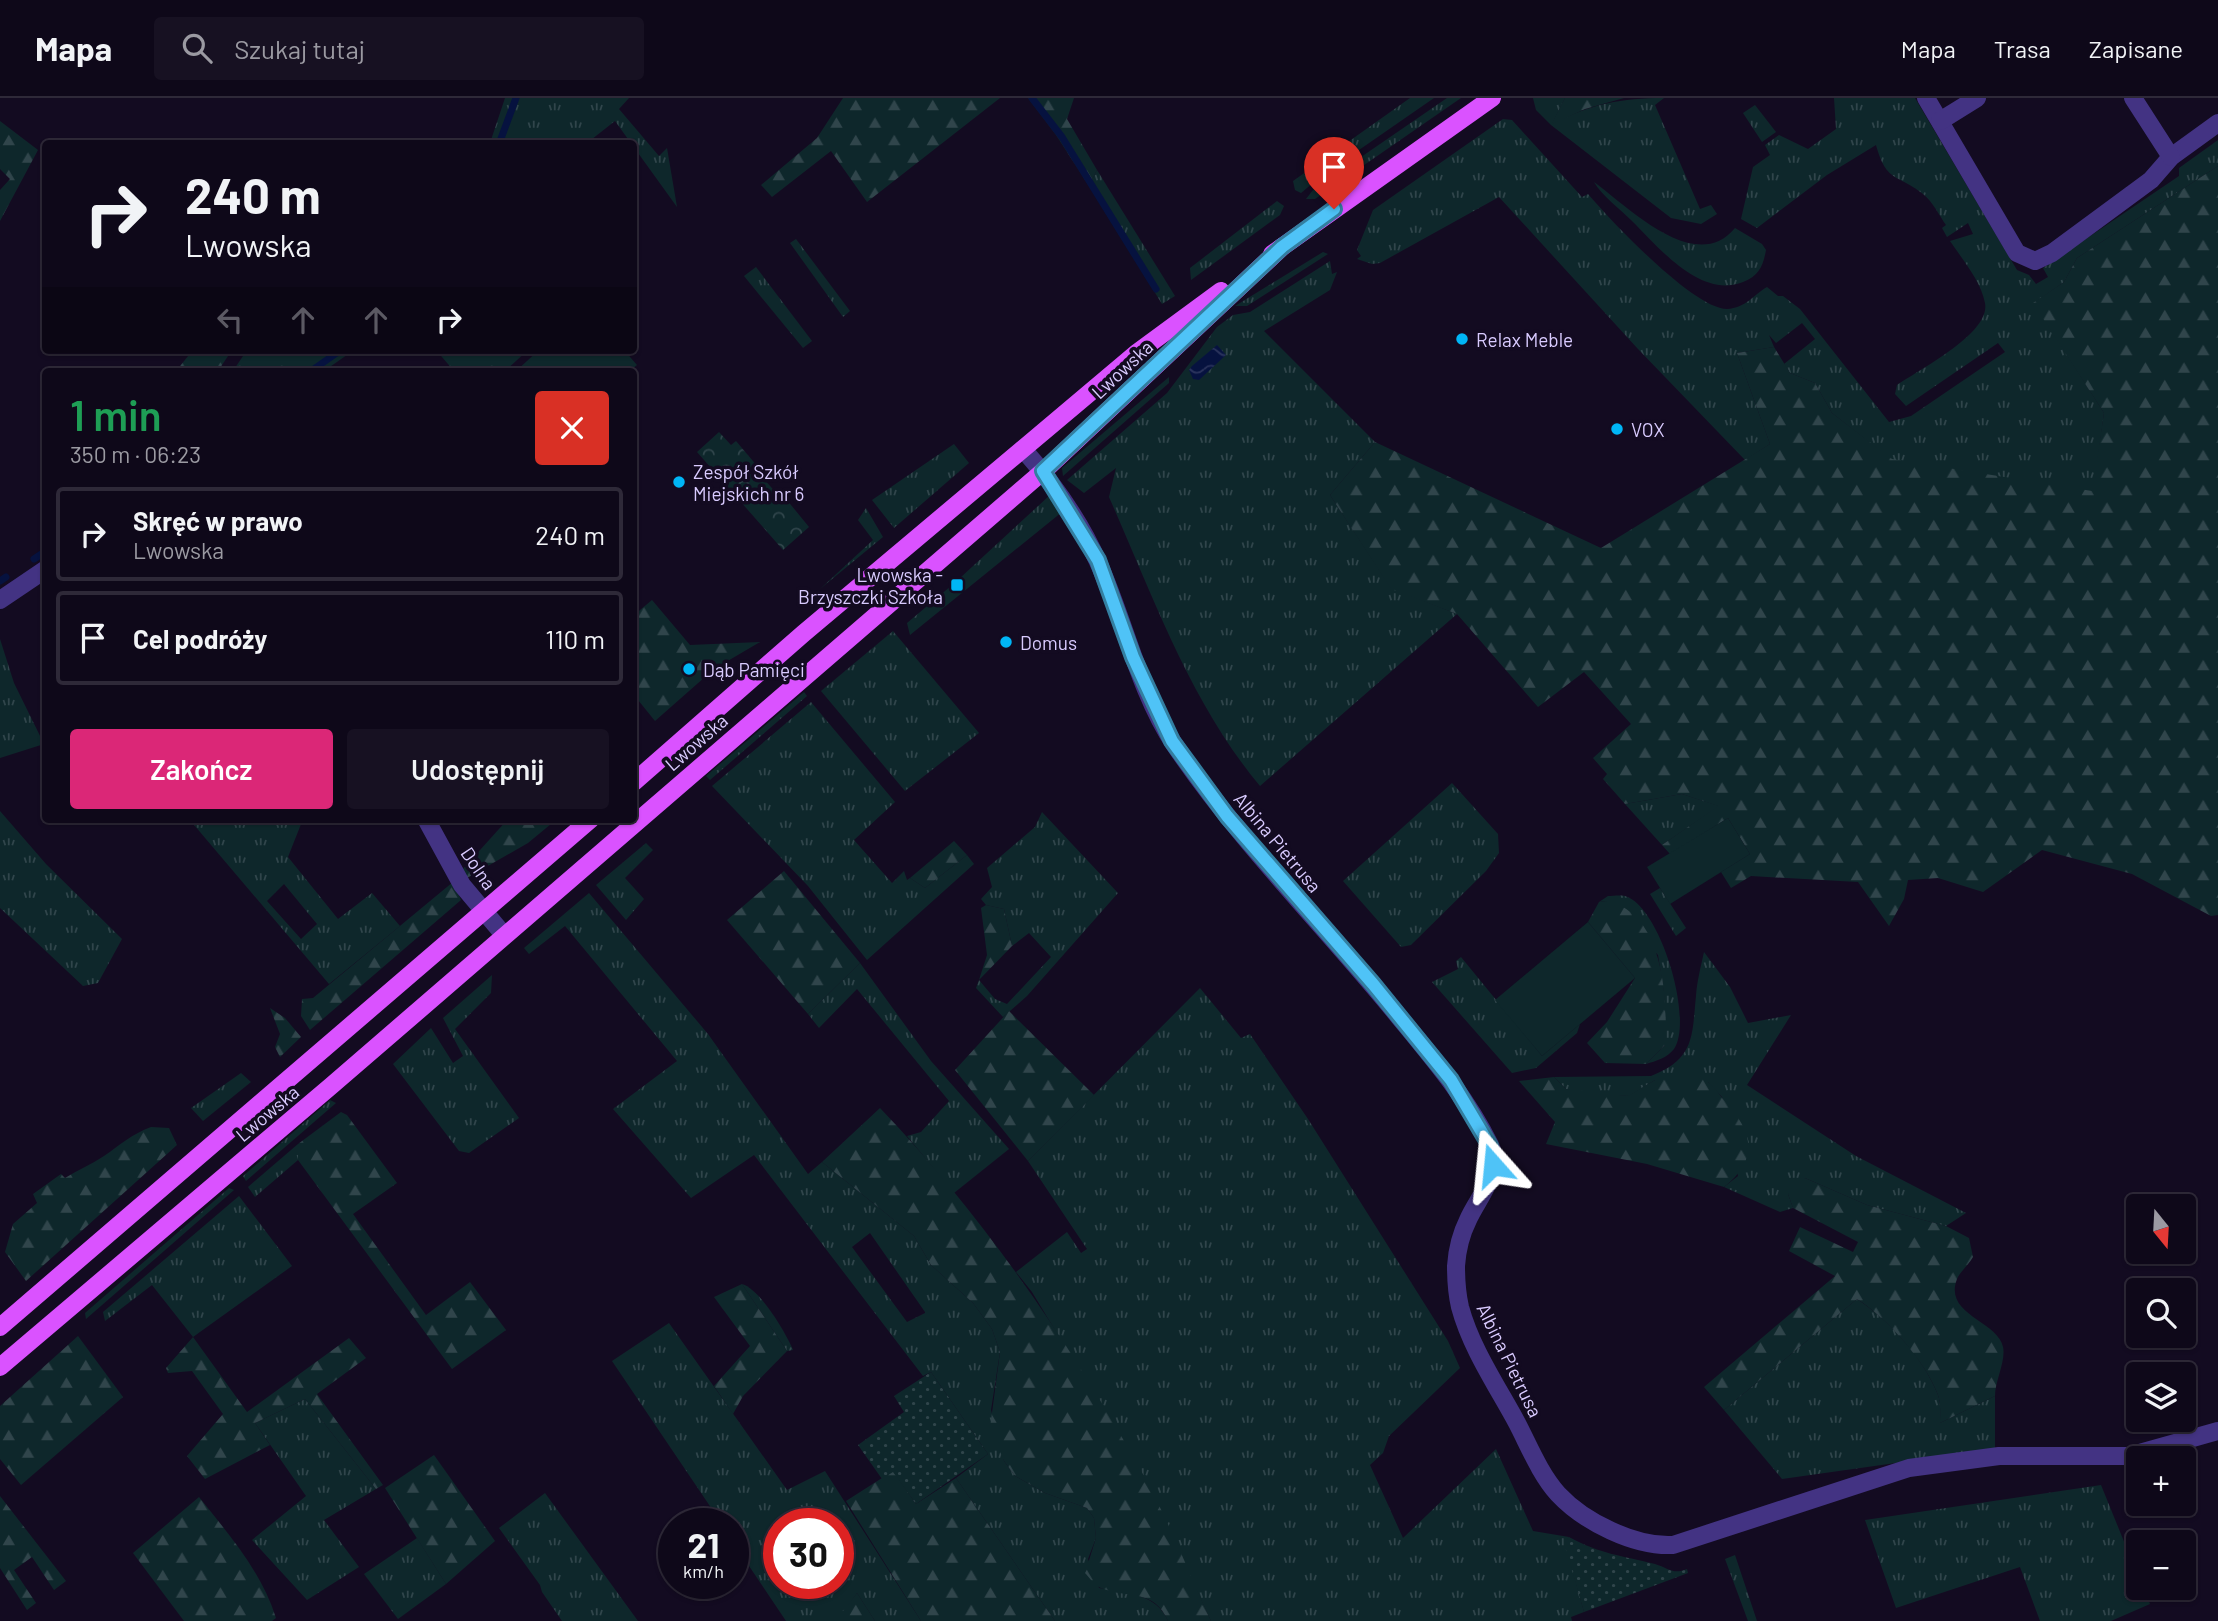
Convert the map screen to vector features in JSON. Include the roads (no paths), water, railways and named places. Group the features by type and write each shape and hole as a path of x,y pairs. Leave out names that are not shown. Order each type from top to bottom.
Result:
{"main road":[{"name":"Lwowska","path":"637,779 1138,352 1492,98"},
{"name":"Lwowska","path":"637,821 1043,471 1282,247"},
{"name":"Lwowska","path":"0,1327 586,823"},
{"name":"Lwowska","path":"0,1367 634,823"}],"street":[{"path":"1926,98 2019,256 2030,261 2046,257 2151,180 2171,157 2218,123"},
{"path":"1940,121 1976,98"},
{"path":"2133,98 2171,157"},
{"name":"Albina Pietrusa","path":"1023,449 1043,471 1098,560 1133,657 1172,741 1227,816 1373,984 1451,1080 1490,1146 1493,1157 1490,1178 1460,1243 1456,1267 1460,1306 1480,1356 1537,1461 1550,1483 1568,1503 1593,1521 1619,1532 1653,1545 1674,1545 1909,1468 1999,1456 2129,1456 2218,1431"},
{"path":"0,600 42,572"},
{"name":"Dolna","path":"428,823 463,885 504,935"}],"water":[{"path":"1217,345 1226,355 1199,380 1193,379 1189,370"}],"waterway":[{"path":"500,140 516,98"},
{"path":"1032,98 1062,137 1156,289"},
{"path":"315,368 335,354"},
{"path":"34,559 42,554"},
{"path":"0,581 6,577"}],"place":[{"name":"Relax Meble","path":"1462,339"},
{"name":"VOX","path":"1617,429"},
{"name":"Zespół Szkół Miejskich nr 6","path":"679,482"},
{"name":"Lwowska - Brzyszczki Szkoła","path":"957,585"},
{"name":"Domus","path":"1006,642"},
{"name":"Dąb Pamięci","path":"689,669"}]}
